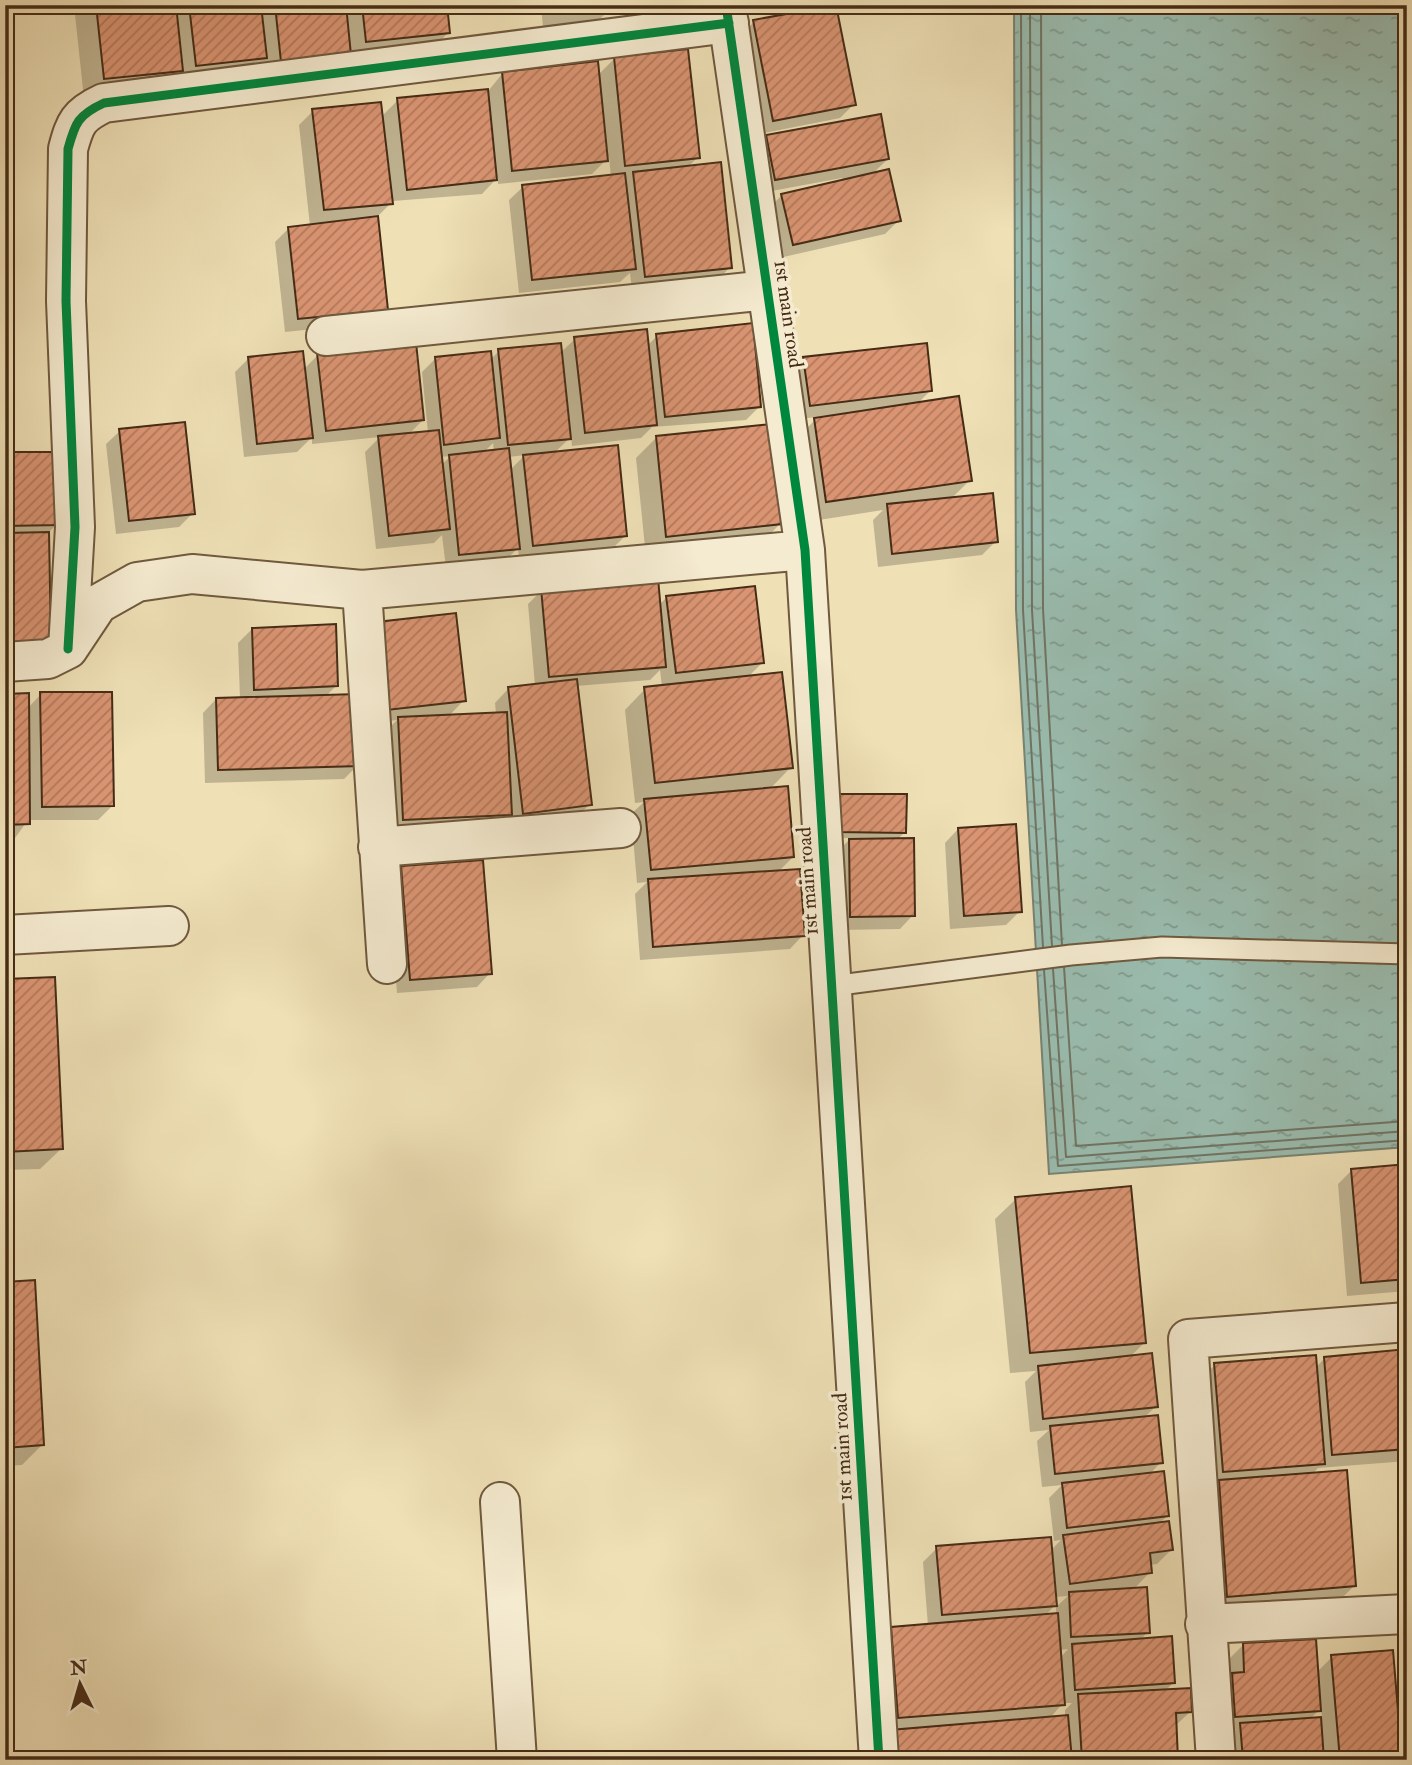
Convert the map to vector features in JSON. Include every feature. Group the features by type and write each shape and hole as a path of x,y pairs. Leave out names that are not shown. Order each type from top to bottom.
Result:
{"street":[{"name":"1st main road","path":"728,14 805,550 878,1760"},
{"path":"68,649 75,527 66,301 68,149 74,125 88,111 104,103 728,14"},
{"path":"326,336 768,290"},
{"path":"5,662 48,659 68,649 98,604 137,582 192,573 362,590 805,550"},
{"path":"362,590 387,964"},
{"path":"378,847 621,828"},
{"path":"5,934 169,926"},
{"path":"1216,1760 1188,1339 1407,1322"},
{"path":"500,1502 517,1760"},
{"path":"1205,1624 1407,1614"}],"lane":[{"path":"832,986 1071,955 1162,947 1407,954"}],"water":[{"path":"1014,5 1407,5 1407,1147 1049,1174 1016,610"}],"building":[{"path":"96,5 176,5 183,71 104,79"},
{"path":"189,5 261,5 267,58 196,66"},
{"path":"275,5 346,5 351,55 281,62"},
{"path":"362,5 447,5 450,33 366,42"},
{"path":"555,5 612,5 613,9 556,14"},
{"path":"836,5 856,105 773,121 753,20"},
{"path":"688,49 700,158 625,166 614,57"},
{"path":"598,61 608,161 512,171 502,72"},
{"path":"488,89 497,180 407,190 397,98"},
{"path":"381,102 393,204 324,210 312,109"},
{"path":"881,114 889,159 775,180 766,135"},
{"path":"721,162 732,268 645,277 633,172"},
{"path":"889,169 901,221 793,245 781,194"},
{"path":"625,173 636,269 532,280 522,185"},
{"path":"378,216 388,310 298,319 288,227"},
{"path":"753,323 761,407 665,417 656,334"},
{"path":"647,329 657,425 585,433 574,337"},
{"path":"416,342 424,420 326,431 317,353"},
{"path":"561,343 571,439 508,445 498,349"},
{"path":"927,343 932,391 810,406 803,357"},
{"path":"303,351 313,438 257,444 248,357"},
{"path":"491,351 500,438 444,445 435,357"},
{"path":"959,396 972,481 826,502 814,418"},
{"path":"185,422 195,514 129,521 119,429"},
{"path":"771,424 782,524 666,537 656,436"},
{"path":"439,430 450,529 389,536 378,436"},
{"path":"618,445 627,536 533,546 523,455"},
{"path":"509,448 520,549 459,555 449,455"},
{"path":"5,452 58,452 59,525 5,526"},
{"path":"993,493 998,542 892,554 887,504"},
{"path":"49,532 51,643 5,643 5,533"},
{"path":"658,578 666,667 549,677 541,588"},
{"path":"755,586 764,663 676,673 666,596"},
{"path":"456,613 466,701 387,710 377,622"},
{"path":"336,624 338,686 254,690 252,628"},
{"path":"782,672 793,768 655,783 644,687"},
{"path":"577,679 592,805 523,814 508,687"},
{"path":"40,692 112,692 114,806 42,807"},
{"path":"29,693 30,824 5,825 5,694"},
{"path":"358,694 360,766 218,770 216,698"},
{"path":"507,712 512,815 403,820 398,717"},
{"path":"788,786 794,857 651,870 644,799"},
{"path":"837,794 907,794 906,833 837,832"},
{"path":"1016,824 1022,912 964,916 958,828"},
{"path":"914,838 915,916 850,917 849,839"},
{"path":"483,860 492,974 410,980 401,866"},
{"path":"800,869 805,936 653,947 648,879"},
{"path":"55,977 63,1149 5,1152 5,979"},
{"path":"1407,1164 1407,1279 1361,1283 1351,1169"},
{"path":"1131,1186 1146,1343 1030,1353 1015,1197"},
{"path":"35,1280 44,1445 5,1448 5,1282"},
{"path":"1407,1349 1407,1449 1332,1455 1324,1357"},
{"path":"1152,1353 1158,1407 1043,1419 1038,1366"},
{"path":"1316,1355 1325,1464 1223,1472 1214,1363"},
{"path":"1158,1415 1163,1463 1055,1474 1050,1426"},
{"path":"1347,1470 1356,1586 1227,1597 1219,1480"},
{"path":"1164,1471 1169,1516 1067,1528 1062,1483"},
{"path":"1169,1521 1173,1550 1150,1553 1152,1573 1070,1584 1063,1535"},
{"path":"1051,1537 1057,1606 942,1615 936,1546"},
{"path":"1147,1587 1150,1633 1071,1637 1069,1592"},
{"path":"1058,1613 1065,1705 898,1718 891,1627"},
{"path":"1172,1636 1175,1683 1075,1690 1072,1644"},
{"path":"1316,1639 1321,1711 1235,1717 1232,1673 1244,1672 1243,1643"},
{"path":"1393,1650 1402,1760 1340,1760 1331,1655"},
{"path":"1191,1688 1192,1712 1176,1713 1178,1760 1082,1760 1078,1694"},
{"path":"1068,1715 1072,1760 893,1760 890,1730"},
{"path":"1321,1717 1324,1760 1243,1760 1240,1723"}],"cycle path":[{"path":"726,5 805,550 879,1760"},
{"path":"68,649 75,527 66,301 68,149 76,126 83,116 104,103 729,23"}]}
